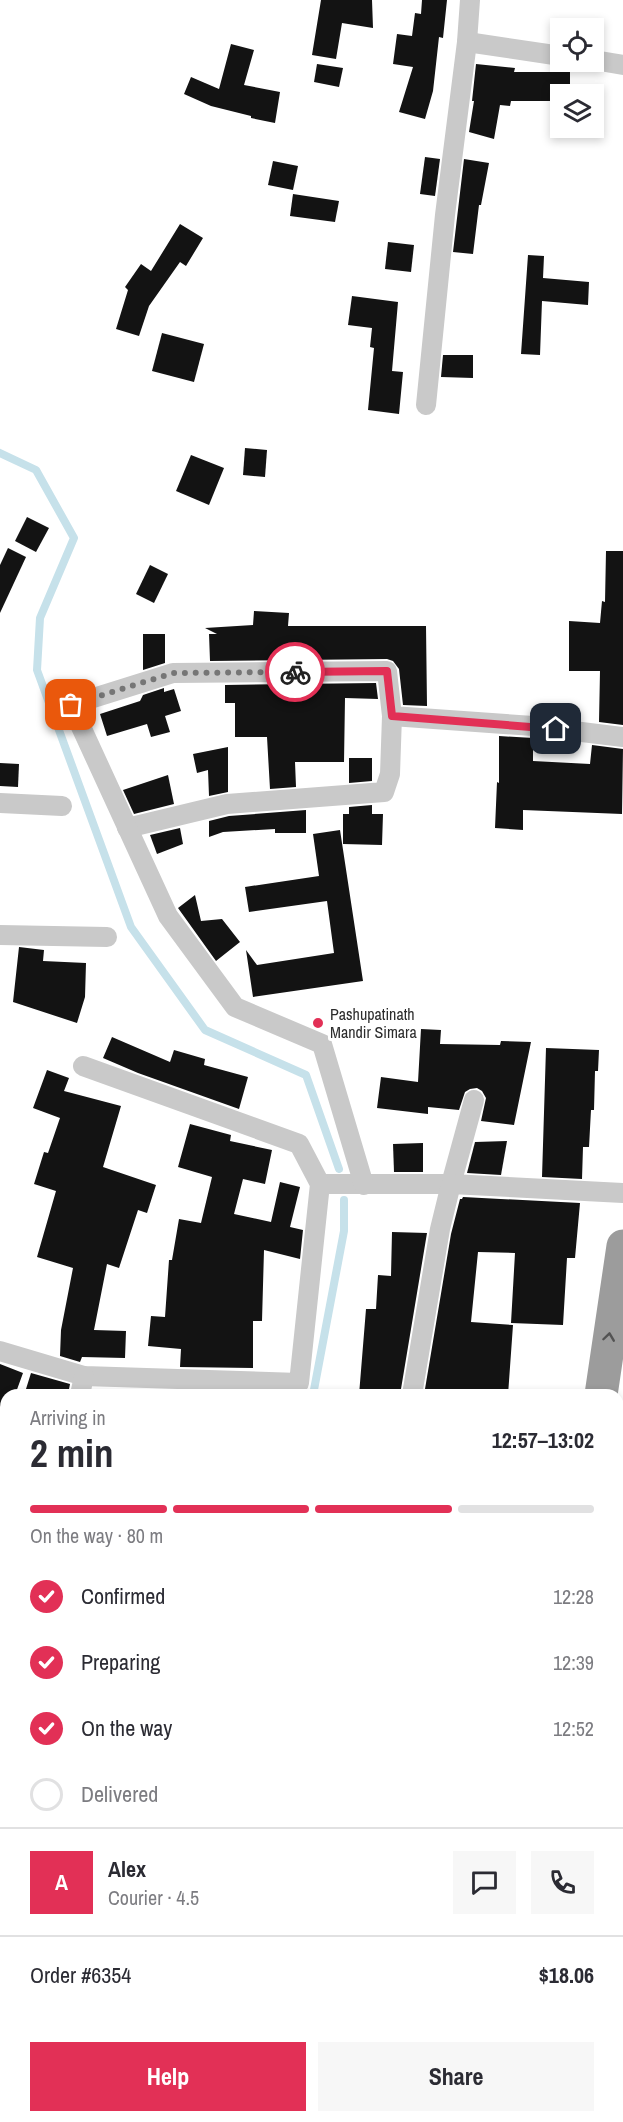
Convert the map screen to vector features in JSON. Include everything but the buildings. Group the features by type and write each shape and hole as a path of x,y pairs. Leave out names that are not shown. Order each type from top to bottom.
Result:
{"highway":[{"path":"603,1389 623,1246"}],"street":[{"path":"426,405 470,0"},
{"path":"467,42 550,54"},
{"path":"604,62 623,65"},
{"path":"127,828 227,804 384,792 390,774 392,716 387,671 173,673 71,705 127,828 168,916 235,1007 322,1044 364,1185"},
{"path":"392,716 533,726 623,737"},
{"path":"0,803 62,806"},
{"path":"0,935 107,937"},
{"path":"0,1351 82,1385 299,1383 320,1184 299,1144 83,1066"},
{"path":"413,1389 440,1229 474,1100"},
{"path":"320,1184 451,1184 623,1193"}],"waterway":[{"path":"0,453 36,470 74,538 40,618 37,670 131,927 205,1030 306,1075 339,1169"},
{"path":"314,1389 344,1231 344,1200"}],"way so far":[{"path":"71,705 173,673 295,672"}],"place":[{"name":"Pashupatinath Mandir Simara","path":"318,1023"}],"route":[{"path":"295,672 387,671 392,716 556,729"}]}
